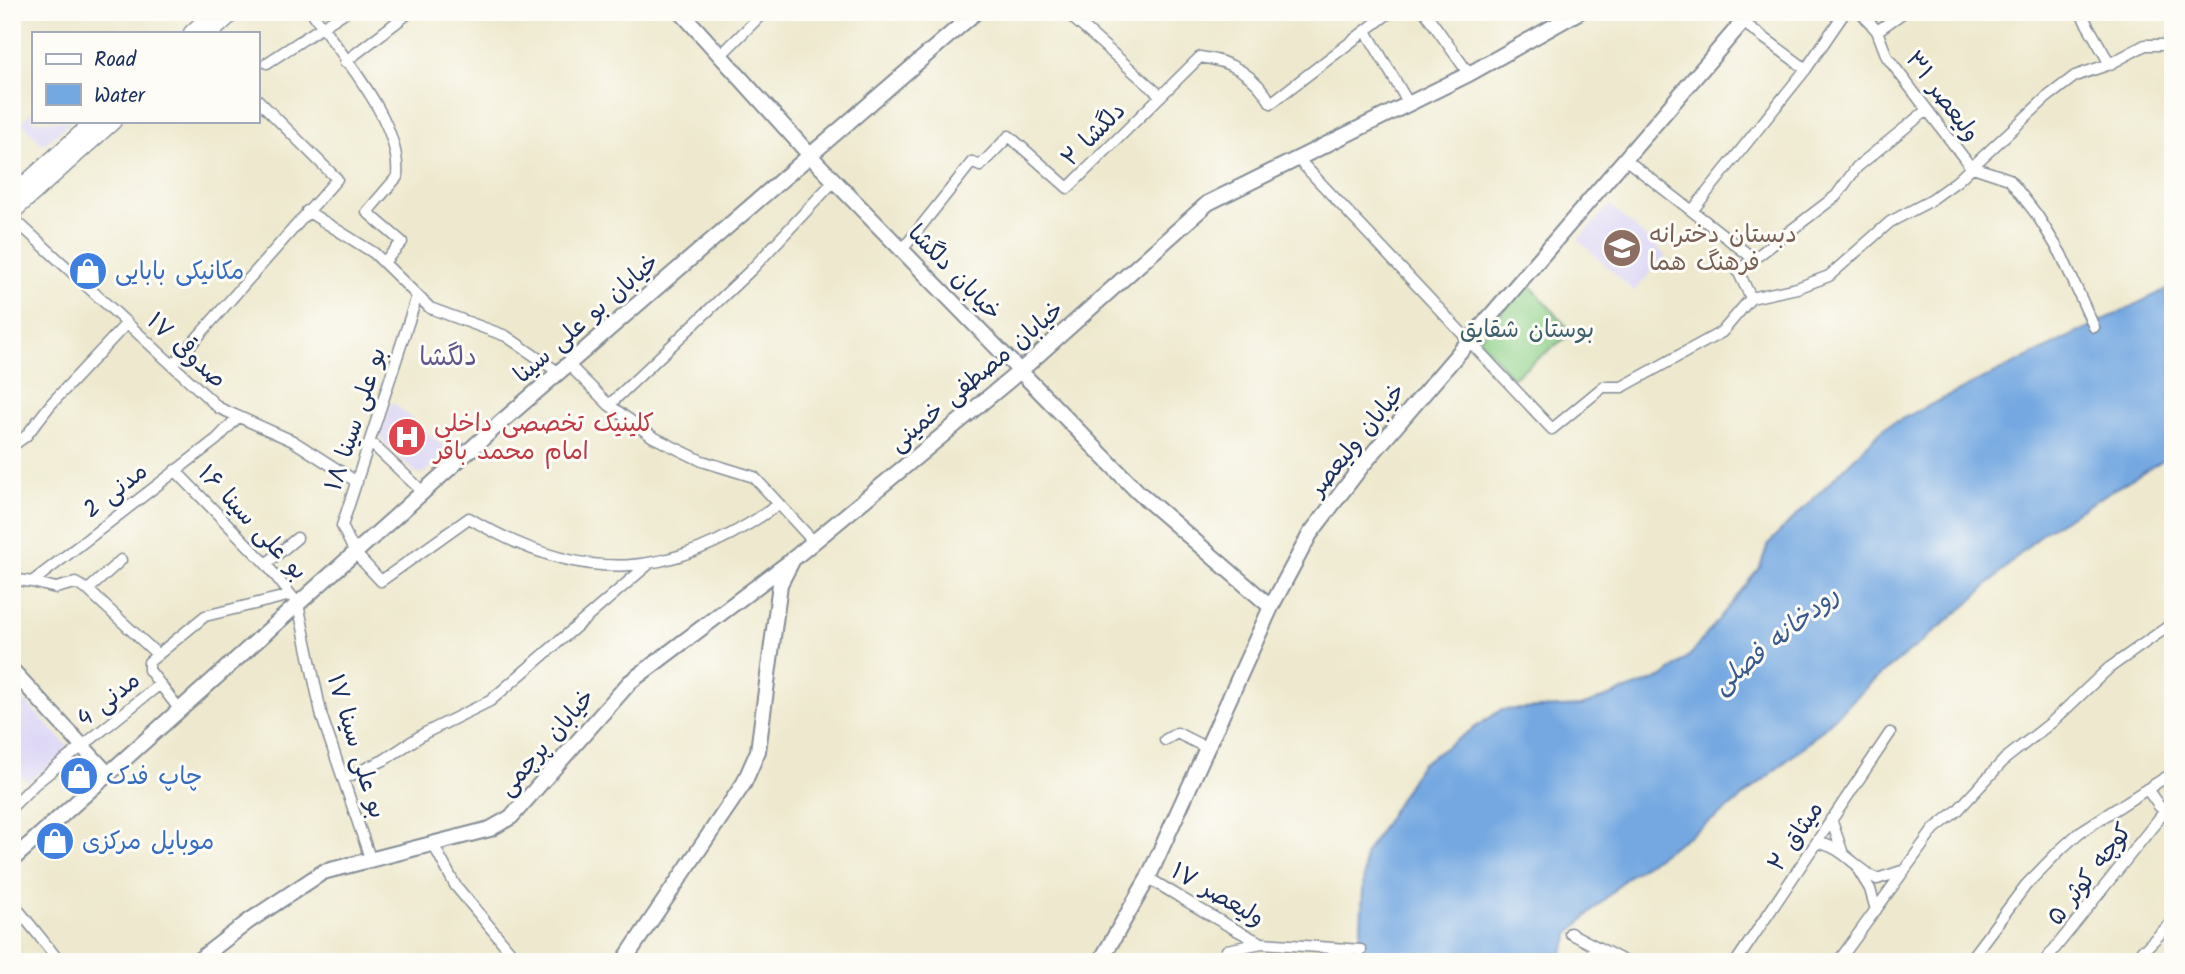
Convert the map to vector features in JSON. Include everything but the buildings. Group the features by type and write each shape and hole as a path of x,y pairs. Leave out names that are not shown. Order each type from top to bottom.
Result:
{"main road":[{"path":"193,32 215,12"},
{"path":"211,32 233,12"},
{"path":"12,195 94,122"},
{"path":"12,215 112,122"}],"street":[{"path":"312,12 382,116 396,145 399,161 397,177 391,188 367,212 402,242 384,262"},
{"path":"267,63 345,12"},
{"path":"345,61 411,12"},
{"name":"خیابان دلگشا","path":"681,12 809,155 1019,372 1138,492 1271,607"},
{"path":"720,56 764,12"},
{"name":"خیابان بو علی سینا","path":"12,860 180,710 295,599 355,553 563,368 976,12"},
{"path":"1066,12 1161,96"},
{"path":"1390,12 1366,31 1409,104"},
{"path":"1425,12 1469,74"},
{"name":"خیابان مصطفی خمینی","path":"624,962 749,772 758,751 779,584 793,559 1019,372 1208,203 1469,74 1579,12"},
{"path":"1692,211 1806,69 1845,12"},
{"name":"ولیعصر ۳۱","path":"1861,12 1877,31 1887,57 1970,166 2009,178 2037,215 2061,254 2094,327"},
{"path":"1877,31 1904,12"},
{"path":"2080,12 2110,64"},
{"path":"1748,18 1806,69"},
{"name":"خیابان ولیعصر","path":"1100,962 1148,878 1271,607 1310,534 1361,467 1468,340 1748,18"},
{"name":"دلگشا ۲","path":"901,250 972,162 980,166 1009,136 1068,188 1200,58 1225,62 1247,74 1271,103 1366,31"},
{"path":"1298,159 1552,429 1603,387 1622,387 1722,332 1751,298 1797,288 1829,276 1890,222 1928,202 1956,181 2074,76 2110,64 2145,45 2173,45"},
{"path":"173,365 337,179 259,101"},
{"path":"1751,298 1738,271 1836,196 1857,167 1927,110"},
{"path":"1625,159 1754,259"},
{"path":"609,405 751,270 834,181"},
{"path":"307,211 355,240 384,262 430,308 506,336 563,368 609,405 677,450 754,477 814,542"},
{"name":"صدوقی ۱۷","path":"12,215 219,408 293,441 357,482"},
{"name":"بو علی سینا ۱۸","path":"355,553 342,526 417,296"},
{"path":"12,446 26,436 51,404 127,323"},
{"name":"مدنی 2","path":"32,582 218,439 237,418"},
{"path":"370,442 423,492"},
{"name":"بو علی سینا ۱۶","path":"176,470 266,564 295,599"},
{"path":"355,553 381,581 469,518 510,542 555,558 603,565 650,563 697,552 729,537 779,504"},
{"path":"266,564 298,538"},
{"name":"خیابان پرچمی","path":"197,962 249,921 323,872 490,829 511,817 630,682 793,559"},
{"path":"88,590 121,560"},
{"path":"343,779 490,701 650,563"},
{"path":"12,579 56,587 75,583 88,590 158,655"},
{"path":"180,710 147,666 158,655 205,616 295,599"},
{"name":"بو علی سینا ۱۷","path":"295,599 322,717 370,858"},
{"path":"1839,962 1934,829 1958,810 2005,759 2052,722 2109,668 2173,623"},
{"path":"12,670 108,774"},
{"name":"مدنی 4","path":"12,807 35,784 160,684"},
{"path":"1165,740 1177,733 1207,748"},
{"name":"میثاق ۲","path":"1736,962 1890,733"},
{"path":"1968,962 2026,885 2061,849 2080,832 2173,773"},
{"path":"2147,789 2169,814"},
{"name":"کوچه کوثر ۵","path":"2044,962 2169,814"},
{"path":"1831,820 1844,855"},
{"path":"432,842 455,885 519,962"},
{"path":"1816,843 1829,843 1857,867 1877,879 1905,870"},
{"path":"1857,867 1865,879 1876,910"},
{"name":"ولیعصر ۱۷","path":"1148,878 1220,919 1234,930 1262,943"},
{"path":"12,902 60,962"},
{"path":"2132,962 2173,921"},
{"path":"1570,933 1626,962"},
{"path":"1262,943 1361,950"},
{"name":"ولیعصر ۱۷","path":"1221,962 1227,950 1262,943"},
{"path":"1591,962 1594,946"},
{"path":"2142,950 2155,962"}],"shaded area":[{"path":"32,111 32,122 70,122 43,145 22,122"},
{"name":"دبستان دخترانه فرهنگ هما","path":"1610,205 1666,256 1634,291 1578,240"},
{"name":"کلینیک تخصصی داخلی امام محمد باقر","path":"392,402 449,451 424,473 417,474 382,440 381,434"},
{"path":"25,701 67,745 68,751 27,782 12,762 12,712"}],"green space":[{"name":"بوستان شقایق","path":"1527,282 1572,333 1512,378 1479,339"}],"water":[{"name":"رودخانه فصلی","path":"2173,286 2173,454 2043,532 1967,605 1872,682 1808,743 1728,809 1626,878 1570,933 1559,962 1359,962 1365,855 1421,764 1501,710 1581,706 1663,677 1691,654 1760,567 1768,544 1885,427"}],"place":[{"name":"دبستان دخترانه فرهنگ هما","path":"1622,248"},
{"name":"مکانیکی بابایی","path":"88,271"},
{"name":"کلینیک تخصصی داخلی امام محمد باقر","path":"407,437"},
{"name":"چاپ فدک","path":"79,776"},
{"name":"موبایل مرکزی","path":"55,841"}],"district":[{"name":"دلگشا","path":"448,356"}]}
